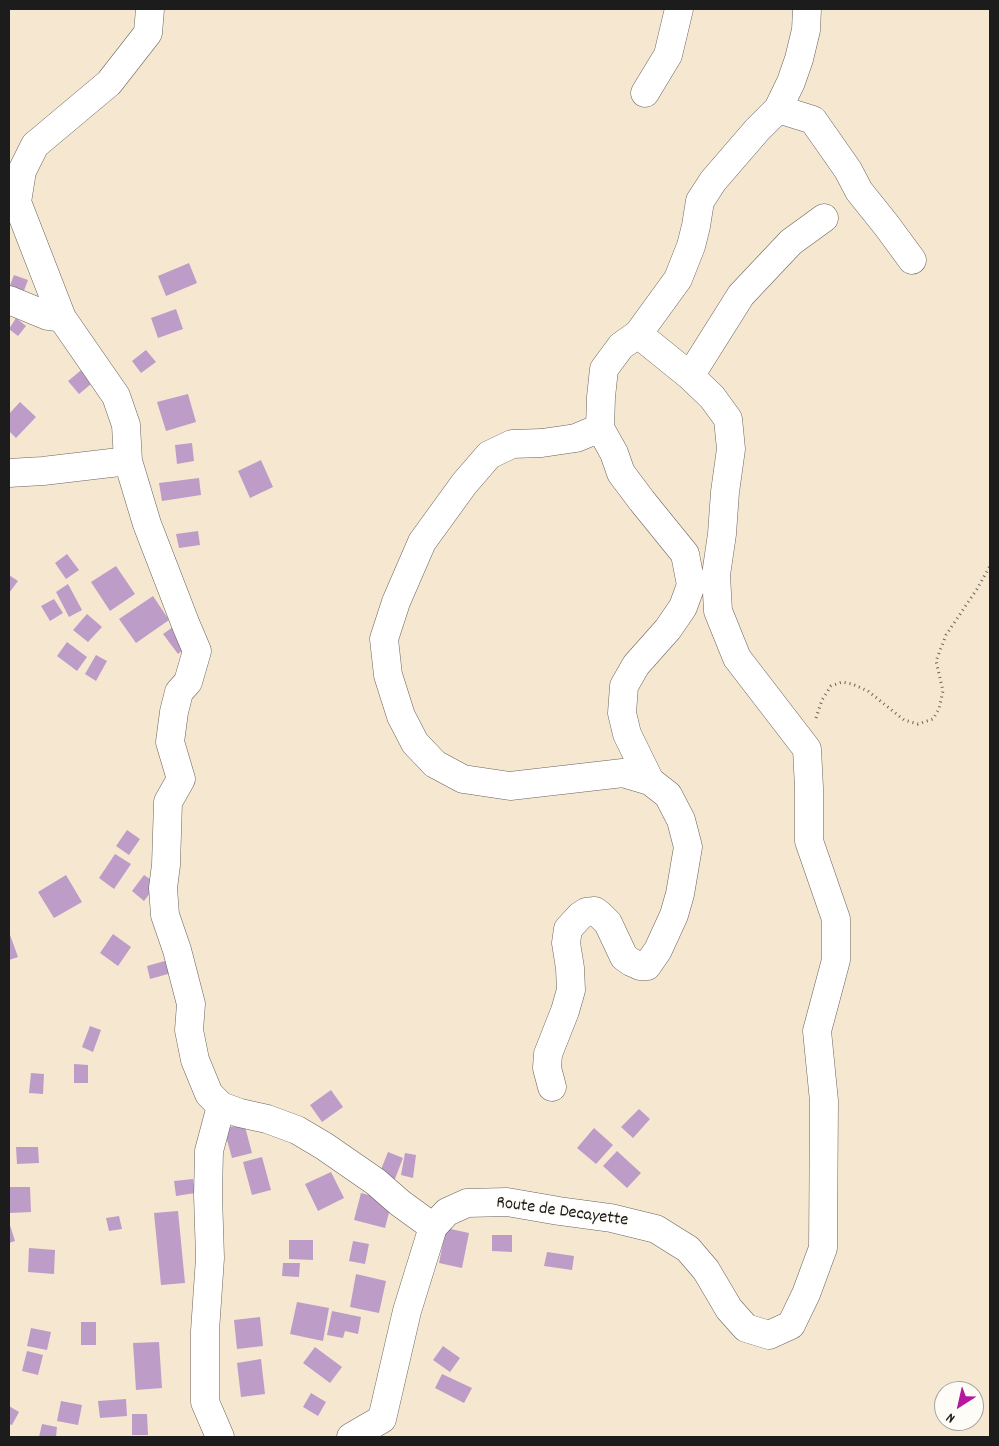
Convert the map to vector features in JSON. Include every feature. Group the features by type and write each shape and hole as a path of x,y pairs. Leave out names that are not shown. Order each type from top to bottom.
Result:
{"street":[{"path":"150,9 148,33 109,83 35,145 22,171 18,202 62,318 116,396 126,425 128,461 147,524 197,650 188,682 179,692 174,712 170,742 181,779 168,802 166,865 163,888 165,915 177,950 191,1004 189,1030 195,1060 209,1094 220,1106 298,1130 376,1182 400,1203 433,1227"},
{"path":"646,93 668,55 679,9"},
{"path":"650,781 627,734 622,713 624,686 636,665 668,629 683,606 691,585 685,554 621,473 614,453 600,428 604,369 621,346 638,334 678,279 694,233 700,201 708,188 756,130 778,108 791,82 799,59 806,30 807,9"},
{"path":"778,108 813,120 848,170 859,191 912,260"},
{"path":"690,376 741,295 791,242 824,218"},
{"path":"9,300 48,316 62,318"},
{"path":"638,334 690,376 712,397 728,419 732,449 725,492 722,534 716,575 718,611 737,658 807,749"},
{"path":"552,1087 548,1068 548,1054 571,990 566,943 568,929 574,921 586,912 595,912 608,923 624,957 640,966 647,966 658,950 674,915 680,894 688,848 681,820 668,795 650,781 623,773 510,786 463,779 435,764 415,743 401,716 388,675 384,639 396,602 422,542 464,484 489,455 512,444 542,443 576,438 600,428"},
{"path":"9,473 128,461"},
{"name":"Route de Decayette","path":"351,1437 387,1428 407,1311 433,1227 447,1212 467,1203 507,1202 611,1218 656,1229 688,1249 706,1270 729,1309 746,1328 769,1335 791,1325 806,1294 823,1248 824,1101 817,1031 836,960 836,919 809,841 810,788 807,749"},
{"path":"220,1106 209,1151 210,1258 205,1331 205,1402 220,1437"}],"path":[{"path":"807,749 822,700 831,686 842,682 868,691 904,720 918,724 933,719 940,709 943,691 936,661 946,635 990,566"}],"building":[{"path":"189,263 197,283 166,296 158,276"},
{"path":"14,275 28,280 22,296 9,288"},
{"path":"176,309 183,329 158,338 151,318"},
{"path":"16,318 26,326 18,336 9,329"},
{"path":"146,350 156,362 141,373 132,361"},
{"path":"85,367 96,380 79,394 68,381"},
{"path":"188,394 196,422 166,431 157,402"},
{"path":"20,402 36,417 16,438 9,431 9,414"},
{"path":"192,443 194,461 177,464 175,445"},
{"path":"261,460 273,487 250,498 238,471"},
{"path":"199,478 201,495 162,501 159,483"},
{"path":"198,531 200,545 179,548 176,534"},
{"path":"67,554 79,570 66,579 55,563"},
{"path":"116,566 135,594 110,611 91,582"},
{"path":"9,575 18,581 9,593"},
{"path":"68,584 82,610 69,617 56,592"},
{"path":"153,596 169,620 136,643 119,619"},
{"path":"54,599 63,613 50,621 41,606"},
{"path":"87,614 102,627 88,642 73,630"},
{"path":"173,627 188,646 178,654 163,634"},
{"path":"67,642 87,657 77,671 57,656"},
{"path":"96,655 107,661 96,681 85,674"},
{"path":"127,830 140,839 129,855 116,846"},
{"path":"115,854 131,864 114,889 99,878"},
{"path":"66,875 82,902 54,918 38,892"},
{"path":"144,875 157,884 144,901 132,891"},
{"path":"9,932 18,957 9,960"},
{"path":"113,934 131,947 118,966 100,953"},
{"path":"172,959 175,972 150,979 147,966"},
{"path":"90,1026 101,1030 93,1052 82,1047"},
{"path":"74,1064 88,1065 88,1083 74,1083"},
{"path":"31,1073 44,1074 43,1094 29,1093"},
{"path":"331,1090 343,1107 322,1122 310,1105"},
{"path":"639,1109 650,1119 633,1138 621,1127"},
{"path":"244,1123 252,1153 232,1158 224,1129"},
{"path":"594,1128 613,1145 596,1164 577,1148"},
{"path":"16,1147 38,1147 39,1163 17,1164"},
{"path":"617,1151 641,1173 627,1188 603,1166"},
{"path":"388,1152 403,1158 393,1184 378,1177"},
{"path":"405,1153 416,1155 413,1178 401,1175"},
{"path":"262,1157 271,1190 252,1195 243,1162"},
{"path":"331,1172 344,1198 318,1211 305,1184"},
{"path":"193,1179 195,1193 176,1196 174,1181"},
{"path":"9,1187 30,1187 31,1212 9,1213"},
{"path":"361,1193 392,1201 385,1228 354,1220"},
{"path":"178,1211 185,1283 161,1285 154,1213"},
{"path":"119,1216 122,1229 109,1231 106,1218"},
{"path":"9,1222 15,1241 9,1243"},
{"path":"446,1228 469,1233 462,1268 439,1263"},
{"path":"492,1235 512,1235 512,1252 492,1251"},
{"path":"289,1240 313,1240 313,1260 289,1259"},
{"path":"353,1241 369,1244 365,1264 349,1261"},
{"path":"29,1248 55,1250 54,1274 28,1272"},
{"path":"547,1252 574,1256 572,1270 544,1266"},
{"path":"283,1263 300,1263 299,1277 282,1276"},
{"path":"356,1274 386,1281 379,1313 350,1307"},
{"path":"297,1302 329,1308 323,1341 290,1334"},
{"path":"332,1311 361,1317 358,1334 345,1331 343,1338 327,1335"},
{"path":"260,1317 263,1346 237,1349 234,1320"},
{"path":"81,1322 96,1322 96,1345 81,1345"},
{"path":"31,1328 51,1332 47,1350 27,1346"},
{"path":"159,1342 162,1388 136,1390 133,1343"},
{"path":"443,1346 460,1358 450,1372 433,1360"},
{"path":"315,1347 342,1367 330,1383 303,1363"},
{"path":"27,1351 43,1355 38,1375 22,1371"},
{"path":"261,1359 265,1394 241,1397 237,1363"},
{"path":"442,1374 472,1388 464,1403 435,1388"},
{"path":"311,1393 326,1402 318,1416 303,1407"},
{"path":"126,1399 127,1416 100,1418 98,1401"},
{"path":"61,1401 82,1405 78,1425 57,1421"},
{"path":"9,1406 19,1412 12,1425 9,1424"},
{"path":"132,1414 147,1414 148,1435 132,1435"},
{"path":"42,1424 57,1427 56,1437 39,1437"}]}
